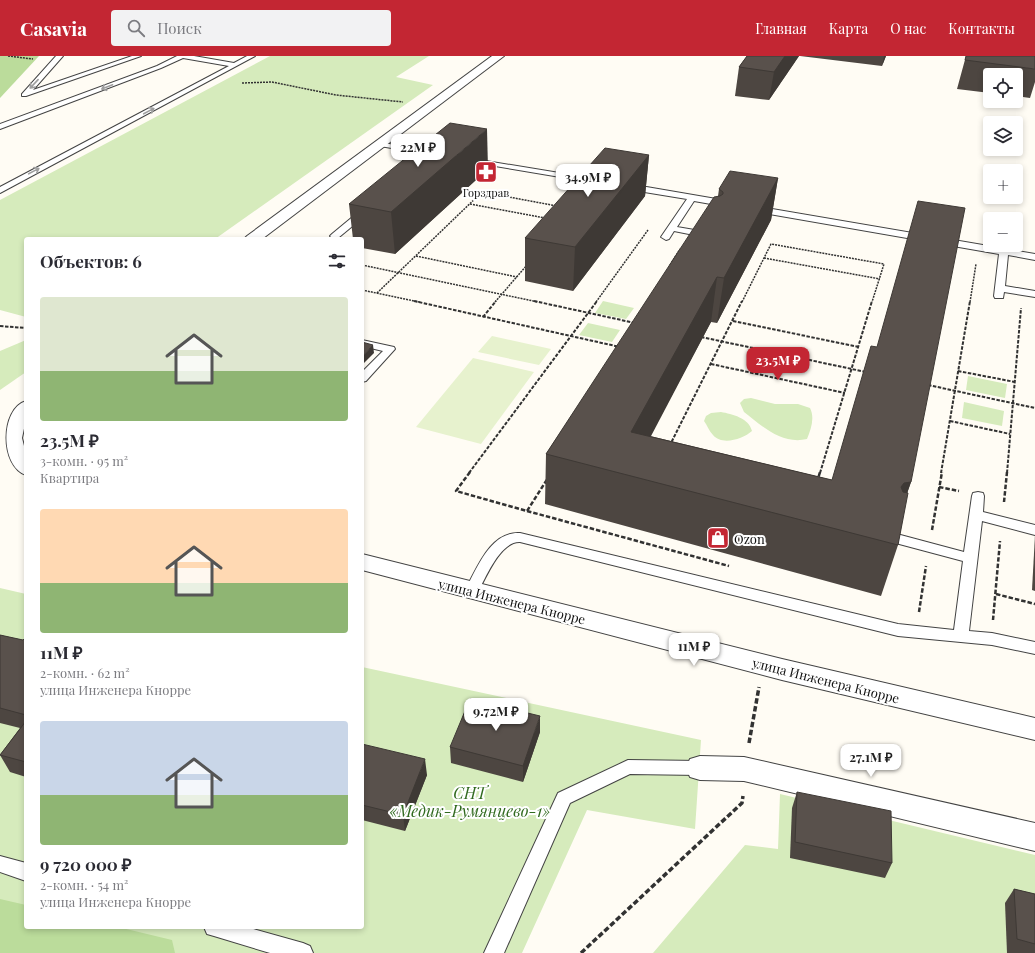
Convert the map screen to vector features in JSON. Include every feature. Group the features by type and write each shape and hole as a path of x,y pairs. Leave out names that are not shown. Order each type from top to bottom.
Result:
{"street":[{"path":"255,237 499,56"},
{"path":"24,410 12,427 12,445 21,464 24,466"},
{"name":"улица Инженера Кнорре","path":"364,563 762,665 957,712 1035,729"},
{"path":"700,768 744,769 1035,837"}],"lane":[{"path":"60,56 24,95 136,57"},
{"path":"116,56 136,57"},
{"path":"0,127 159,67 182,56 236,65"},
{"path":"0,190 252,56"},
{"path":"380,144 439,154 424,163"},
{"path":"466,159 606,183"},
{"path":"622,186 983,249"},
{"path":"666,237 692,198"},
{"path":"336,236 371,206"},
{"path":"672,228 711,235"},
{"path":"1035,257 1004,252 999,292 1023,292 1035,294"},
{"path":"364,342 390,349 364,377"},
{"path":"961,636 978,496"},
{"path":"976,515 1035,530"},
{"path":"472,590 499,546 508,539 518,537 532,539 898,630 992,639 1035,648"},
{"path":"893,538 970,558"},
{"path":"494,953 564,798 628,767 700,768"},
{"path":"0,864 24,871"},
{"path":"221,929 303,953"}],"path":[{"path":"8,56 55,62"},
{"path":"242,83 272,82 336,95 432,106"},
{"path":"377,293 482,192 560,206"},
{"path":"470,204 550,219"},
{"path":"650,227 572,336 456,491 734,568"},
{"path":"669,266 691,232"},
{"path":"771,244 884,264 807,515 656,476 764,258 771,244"},
{"path":"916,631 979,248"},
{"path":"415,256 517,277"},
{"path":"764,258 880,279"},
{"path":"483,317 531,261"},
{"path":"364,266 638,324"},
{"path":"364,290 621,347"},
{"path":"992,639 1023,292"},
{"path":"633,323 637,316"},
{"path":"732,321 859,347"},
{"path":"0,326 24,328"},
{"path":"701,337 867,372"},
{"path":"711,364 845,393"},
{"path":"958,371 1015,382"},
{"path":"926,385 1035,408"},
{"path":"950,420 1010,434"},
{"path":"527,511 548,477"},
{"path":"996,594 1035,604"},
{"path":"581,953 742,803 744,769 762,665"}],"green space":[{"path":"0,56 39,56 0,98"},
{"path":"270,56 429,56 396,77 433,85 218,237 24,237 24,316 0,310 0,200"},
{"path":"603,301 634,308 626,319 595,313"},
{"path":"588,323 620,330 612,342 579,335"},
{"path":"492,336 551,349 539,365 478,352"},
{"path":"24,341 24,373 0,390 0,351"},
{"path":"473,358 534,372 481,444 416,427"},
{"path":"968,376 1007,384 1005,398 966,390"},
{"path":"751,398 775,404 798,404 810,408 812,420 807,439 798,440 781,437 758,423 744,412 740,403 744,399"},
{"path":"964,402 1004,411 1002,426 962,418"},
{"path":"721,412 740,417 747,423 752,431 738,439 727,441 717,438 704,421 706,416 711,413"},
{"path":"0,588 24,594 24,920 0,913"},
{"name":"СНТ «Медик-Румянцево-1»","path":"364,667 701,740 695,829 587,810 522,953 132,953 53,929 364,929"},
{"path":"780,794 1035,855 1035,953 653,953 745,845 778,849"},
{"path":"0,899 24,905 24,929 126,929 172,940 175,953 0,953"}],"building":[{"path":"747,56 785,56 774,72 739,67"},
{"path":"966,56 1035,56 1035,69 965,60"},
{"path":"450,123 487,129 391,212 349,204 418,148 425,149 427,145 425,143"},
{"path":"605,148 649,155 575,247 525,238"},
{"path":"730,171 778,178 724,278 717,277 631,432 832,480 871,346 877,347 918,201 965,208 911,482 904,483 901,487 903,492 908,493 898,545 546,454 714,197 723,194 723,192 719,189"},
{"path":"364,343 373,345 364,355"},
{"path":"0,635 24,639 24,714 0,708"},
{"path":"470,699 540,716 523,766 450,747"},
{"path":"24,724 24,761 0,755"},
{"path":"364,744 425,759 403,815 364,805"},
{"path":"797,792 891,811 892,863 795,842"},
{"path":"1014,889 1035,894 1035,944 1017,939"}],"place":[{"name":"Горздрав","path":"486,172"},
{"name":"Ozon","path":"718,538"}]}
